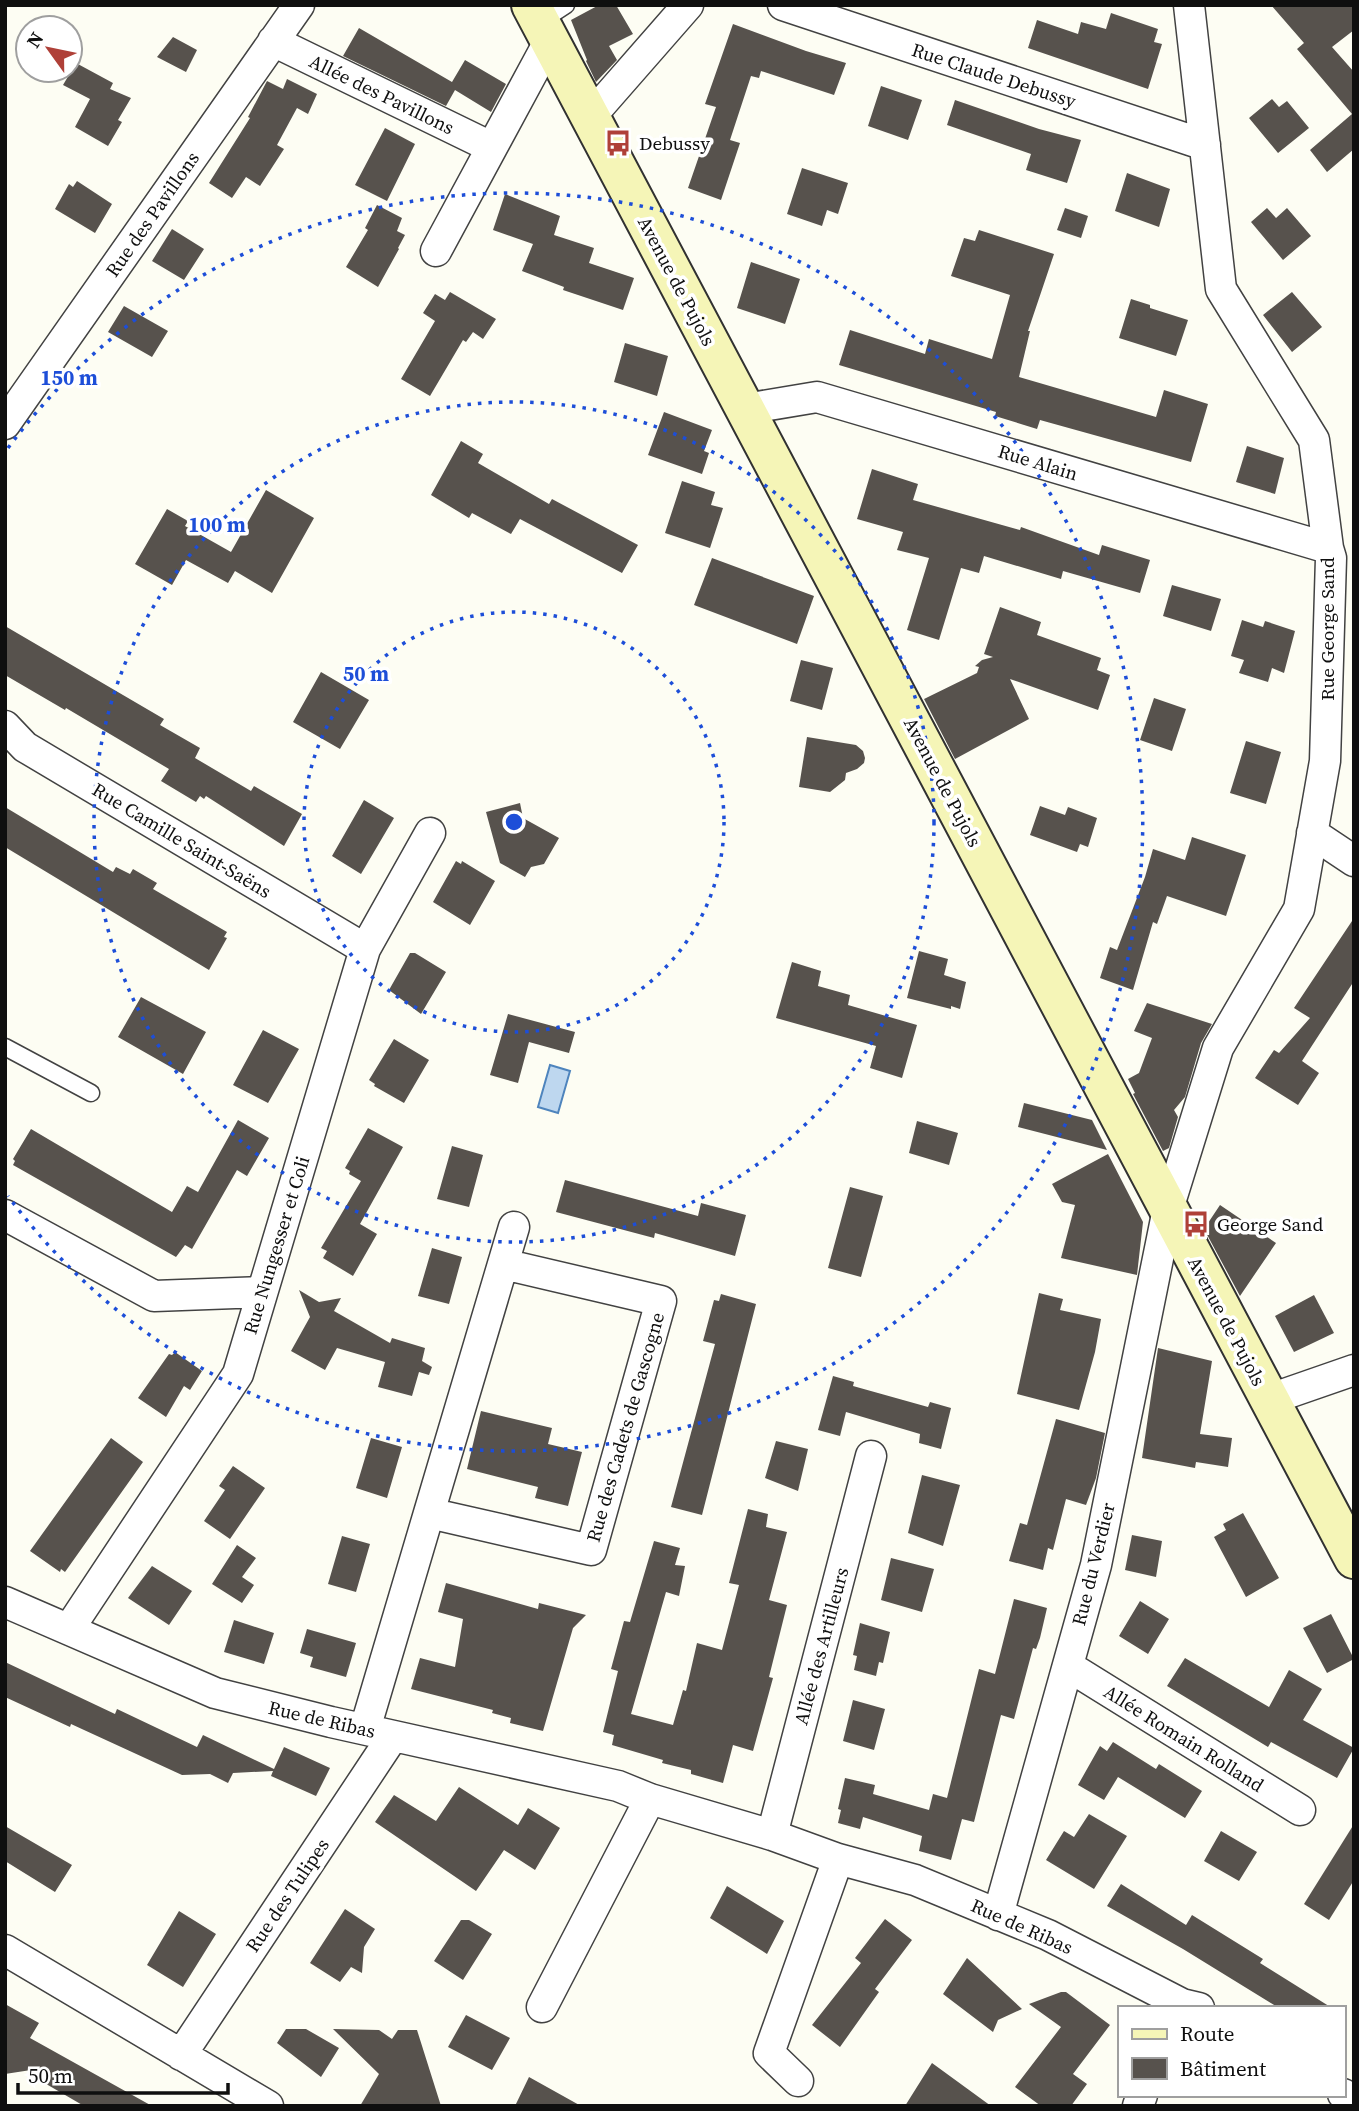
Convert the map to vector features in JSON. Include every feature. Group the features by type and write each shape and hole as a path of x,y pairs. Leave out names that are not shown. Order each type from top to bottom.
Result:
{"main road":[{"name":"Avenue de Pujols","path":"547,18 590,117 1354,1559"}],"street":[{"name":"Rue des Pavillons","path":"5,424 299,5"},
{"path":"590,117 688,5"},
{"name":"Rue Claude Debussy","path":"783,5 1205,145"},
{"name":"Rue George Sand","path":"1168,1209 1218,1048 1299,909 1325,761 1331,558 1314,440 1221,289 1189,5"},
{"path":"436,251 491,148 547,18"},
{"name":"Allée des Pavillons","path":"273,41 491,148"},
{"name":"Rue Alain","path":"745,409 817,397 1328,548"},
{"name":"Rue Camille Saint-Saëns","path":"5,726 25,747 365,949"},
{"name":"Rue Nungesser et Coli","path":"69,1629 238,1374 365,949 430,833"},
{"path":"1312,833 1354,861"},
{"name":"Rue du Verdier","path":"998,1915 1096,1565 1168,1209"},
{"path":"5,1215 154,1296 262,1292"},
{"path":"379,1733 429,1513 514,1227"},
{"name":"Rue des Cadets de Gascogne","path":"429,1513 591,1550 661,1301 503,1264"},
{"path":"1270,1401 1354,1370"},
{"name":"Allée des Artilleurs","path":"772,1835 871,1457"},
{"name":"Rue de Ribas","path":"5,1602 215,1693 618,1786 650,1799 772,1835 838,1859 915,1880 1048,1936 1187,2006"},
{"name":"Allée Romain Rolland","path":"1068,1665 1300,1810"},
{"name":"Rue des Tulipes","path":"181,2055 379,1733"},
{"path":"542,2007 650,1799"},
{"path":"798,2081 769,2053 838,1859"},
{"path":"5,1950 268,2106"}],"lane":[{"path":"5,1047 91,1093"}],"water":[{"path":"550,1065 570,1071 558,1113 538,1107"}],"building":[{"path":"599,5 616,5 633,34 609,46 617,60 596,82 571,20"},
{"path":"1271,5 1354,5 1354,30 1332,47 1354,72 1354,149 1327,172 1310,150 1352,114 1297,49 1304,43"},
{"path":"1111,13 1158,29 1154,42 1162,44 1148,89 1028,48 1037,20 1078,34 1081,22 1106,29"},
{"path":"733,24 846,63 834,95 761,71 759,78 751,76 730,140 740,143 721,200 688,188 716,107 705,104"},
{"path":"359,28 452,82 465,60 506,84 491,112 455,90 446,106 343,56"},
{"path":"173,37 197,50 186,72 157,57"},
{"path":"84,67 113,83 110,89 131,98 118,120 122,122 108,146 75,127 90,99 63,85 84,84"},
{"path":"287,79 317,94 308,114 297,108 277,145 284,149 260,186 246,177 232,198 209,183 250,118 248,117 267,81 283,89"},
{"path":"881,86 922,100 908,140 868,126"},
{"path":"1272,99 1279,107 1287,101 1309,128 1278,153 1249,118"},
{"path":"955,100 1039,129 1081,140 1067,183 1026,170 1031,154 947,125"},
{"path":"385,128 415,144 387,201 355,185"},
{"path":"802,168 848,183 838,214 827,210 822,226 787,214"},
{"path":"1127,173 1170,189 1159,227 1115,211"},
{"path":"77,181 112,204 95,233 55,209 69,184 73,187"},
{"path":"505,194 560,216 554,235 594,248 589,263 634,278 623,310 563,290 564,287 522,271 533,244 493,230"},
{"path":"377,205 402,218 397,231 405,235 378,287 346,267 368,230 365,228"},
{"path":"1065,208 1088,216 1081,238 1057,230"},
{"path":"1267,208 1276,218 1287,208 1311,236 1283,260 1251,222"},
{"path":"172,229 204,249 184,280 152,261"},
{"path":"979,230 1054,254 1028,331 1019,377 1156,417 1164,390 1208,404 1191,462 1040,420 1037,429 995,416 996,412 839,365 850,330 925,354 929,339 992,359 1010,295 951,276 964,238 975,241"},
{"path":"751,262 800,279 785,324 737,308"},
{"path":"450,292 496,319 483,339 473,332 466,342 463,340 430,396 401,379 435,321 423,313 435,294 445,300"},
{"path":"1292,292 1322,327 1292,352 1263,315"},
{"path":"1131,299 1188,320 1176,356 1119,338"},
{"path":"124,306 168,331 152,357 108,332"},
{"path":"625,343 668,356 657,396 614,382"},
{"path":"664,412 712,430 704,451 709,453 702,474 648,455"},
{"path":"461,441 483,454 478,463 549,504 552,499 638,545 622,573 520,519 511,534 472,513 469,518 431,495"},
{"path":"1247,446 1284,458 1275,494 1236,482"},
{"path":"872,469 918,484 913,500 1020,530 1021,527 1099,555 1102,545 1150,560 1140,593 1063,571 1061,579 984,556 979,573 961,568 939,640 907,630 929,558 897,550 903,532 857,519"},
{"path":"682,481 715,492 711,505 723,508 710,548 665,533"},
{"path":"266,490 314,518 272,593 235,571 228,583 186,560 172,585 135,564 167,509 188,521 185,526 231,552"},
{"path":"712,558 814,596 797,644 694,605"},
{"path":"1172,585 1221,599 1211,631 1163,616"},
{"path":"1000,607 1041,622 1037,635 1101,658 1097,670 1110,675 1098,710 1010,679 1029,719 955,759 924,699 977,673 979,667 975,666 982,660 993,657 984,654"},
{"path":"1242,620 1263,627 1265,621 1295,631 1284,673 1272,668 1268,682 1239,673 1244,660 1231,656"},
{"path":"5,626 164,719 160,725 200,748 195,758 251,791 254,786 302,814 284,846 206,796 204,799 200,796 196,802 161,781 169,769 5,675"},
{"path":"801,660 833,668 822,710 790,701"},
{"path":"321,672 369,700 340,749 293,722"},
{"path":"1154,698 1186,709 1172,751 1140,740"},
{"path":"807,737 856,745 863,751 864,763 846,773 845,780 830,792 799,787"},
{"path":"1246,741 1281,752 1266,804 1230,793"},
{"path":"364,800 394,818 361,874 332,856"},
{"path":"520,803 523,818 559,838 544,864 531,867 525,877 500,863 486,812"},
{"path":"1040,806 1065,815 1068,807 1097,818 1088,847 1080,844 1077,852 1030,835"},
{"path":"5,807 113,872 116,867 130,874 133,869 157,883 153,889 227,932 224,937 227,938 209,970 5,847"},
{"path":"1192,837 1246,855 1226,916 1167,896 1157,924 1153,922 1133,990 1100,978 1110,947 1117,950 1153,849 1185,860"},
{"path":"456,861 461,864 462,861 495,881 470,925 433,902"},
{"path":"1354,918 1354,981 1302,1061 1319,1073 1298,1105 1255,1078 1274,1050 1279,1053 1310,1018 1294,1008"},
{"path":"919,951 948,959 944,975 966,982 960,1009 907,998"},
{"path":"410,953 415,953 446,972 421,1014 389,990"},
{"path":"792,962 821,971 818,986 850,995 848,1005 917,1025 902,1078 870,1068 876,1046 776,1018"},
{"path":"141,997 206,1032 183,1074 118,1037"},
{"path":"1147,1003 1212,1024 1201,1043 1185,1097 1174,1110 1178,1117 1169,1148 1163,1151 1128,1079 1139,1073 1152,1038 1134,1031"},
{"path":"508,1014 575,1032 569,1053 529,1042 518,1083 490,1075"},
{"path":"263,1030 299,1049 268,1103 233,1085"},
{"path":"394,1039 429,1060 404,1103 374,1086 369,1080"},
{"path":"1024,1103 1092,1120 1107,1150 1018,1127"},
{"path":"238,1120 269,1138 247,1176 237,1170 192,1249 185,1245 176,1257 13,1165 13,1159 31,1129 172,1212 187,1186 198,1192"},
{"path":"917,1121 958,1133 949,1165 909,1153"},
{"path":"368,1128 403,1147 360,1224 377,1234 353,1276 323,1258 327,1251 321,1248 361,1181 349,1174 350,1171 345,1168"},
{"path":"452,1146 483,1155 469,1207 437,1199"},
{"path":"1108,1154 1143,1222 1137,1275 1061,1258 1075,1205 1062,1202 1052,1184"},
{"path":"565,1180 698,1216 701,1203 746,1215 735,1256 655,1233 654,1238 556,1212"},
{"path":"850,1187 883,1196 861,1277 828,1268"},
{"path":"1220,1205 1276,1243 1240,1296 1204,1229"},
{"path":"432,1248 462,1257 449,1304 418,1296"},
{"path":"299,1290 319,1302 341,1298 334,1311 390,1343 392,1338 425,1348 422,1361 432,1367 429,1375 419,1372 412,1396 378,1387 385,1362 337,1348 325,1370 291,1351 310,1317"},
{"path":"1039,1293 1063,1299 1060,1310 1101,1319 1079,1410 1017,1394"},
{"path":"721,1294 756,1304 702,1515 671,1507 715,1344 703,1341 714,1300 719,1301"},
{"path":"1314,1295 1334,1333 1294,1352 1275,1316"},
{"path":"1158,1348 1212,1361 1200,1434 1232,1438 1228,1467 1196,1462 1195,1468 1142,1458"},
{"path":"175,1352 202,1371 190,1390 184,1386 166,1417 138,1398 169,1354"},
{"path":"833,1376 854,1382 853,1386 928,1407 930,1402 951,1408 941,1449 919,1443 920,1434 846,1412 840,1436 818,1430"},
{"path":"481,1411 552,1428 548,1444 582,1452 568,1506 535,1498 538,1487 467,1469"},
{"path":"1056,1419 1105,1433 1096,1478 1086,1505 1066,1499 1053,1550 1048,1548 1043,1570 1009,1561 1020,1523 1027,1525"},
{"path":"111,1438 143,1462 65,1572 61,1569 60,1572 30,1551"},
{"path":"371,1438 402,1447 387,1498 356,1488"},
{"path":"776,1441 808,1449 798,1491 765,1478"},
{"path":"233,1466 265,1488 230,1539 204,1521 225,1490 219,1486"},
{"path":"922,1475 960,1485 943,1546 908,1533"},
{"path":"748,1509 768,1514 766,1527 787,1532 769,1600 787,1605 769,1677 773,1678 753,1751 733,1745 723,1783 691,1774 691,1770 662,1763 663,1760 612,1745 614,1735 603,1732 618,1671 611,1669 624,1621 630,1622 654,1541 680,1548 675,1565 685,1566 679,1596 666,1592 631,1714 673,1725 683,1690 686,1691 697,1643 722,1650 739,1585 729,1583"},
{"path":"1243,1513 1279,1578 1246,1597 1214,1537 1226,1530 1223,1524"},
{"path":"1132,1535 1162,1541 1156,1577 1125,1570"},
{"path":"342,1536 370,1544 356,1592 328,1584"},
{"path":"237,1545 256,1558 242,1577 254,1585 242,1603 212,1584"},
{"path":"891,1558 934,1569 922,1612 881,1600"},
{"path":"152,1566 192,1591 169,1625 128,1598"},
{"path":"446,1583 538,1609 539,1603 586,1615 573,1628 543,1731 510,1723 511,1718 492,1713 493,1710 411,1689 420,1658 455,1667 463,1619 438,1612"},
{"path":"1014,1599 1047,1608 1040,1638 1036,1649 1033,1648 1014,1719 1001,1715 974,1822 962,1819 951,1860 919,1851 922,1836 863,1817 860,1829 838,1823 841,1810 838,1809 845,1778 875,1785 873,1794 929,1810 933,1794 947,1798 979,1669 995,1674"},
{"path":"1140,1601 1169,1619 1148,1654 1119,1636"},
{"path":"1331,1614 1354,1659 1327,1673 1303,1628"},
{"path":"234,1620 274,1633 264,1664 224,1652"},
{"path":"860,1623 890,1632 883,1663 879,1662 876,1676 854,1670 857,1656 853,1655"},
{"path":"307,1629 356,1643 346,1677 310,1667 313,1657 300,1653"},
{"path":"1185,1658 1269,1707 1289,1670 1322,1689 1303,1720 1354,1748 1337,1778 1271,1742 1268,1747 1167,1686"},
{"path":"5,1662 115,1714 117,1709 197,1747 203,1735 274,1769 284,1747 330,1768 316,1796 271,1776 273,1771 233,1773 228,1783 210,1774 182,1775 5,1697"},
{"path":"853,1700 885,1709 874,1750 843,1741"},
{"path":"1113,1742 1156,1769 1159,1764 1202,1791 1185,1818 1118,1777 1104,1800 1078,1785 1100,1746 1107,1751"},
{"path":"459,1787 518,1825 528,1808 560,1828 535,1870 504,1850 476,1891 375,1822 394,1795 436,1821"},
{"path":"1089,1814 1127,1836 1094,1889 1046,1860 1064,1831 1074,1837"},
{"path":"1354,1824 1354,1880 1329,1920 1304,1904"},
{"path":"5,1826 72,1865 55,1892 5,1861"},
{"path":"1221,1831 1257,1852 1239,1881 1204,1861"},
{"path":"1121,1884 1186,1925 1192,1915 1263,1959 1260,1963 1329,2006 1276,2006 1107,1906"},
{"path":"727,1886 784,1921 767,1954 710,1918"},
{"path":"345,1909 375,1929 364,1947 362,1973 351,1967 340,1982 310,1963"},
{"path":"179,1911 216,1934 183,1987 147,1965"},
{"path":"885,1919 912,1940 875,1989 879,1992 840,2047 812,2025 861,1963 855,1958"},
{"path":"461,1920 469,1920 492,1934 463,1980 434,1961"},
{"path":"967,1958 1022,2009 998,2020 993,2032 943,1994"},
{"path":"1066,1992 1110,2025 1073,2074 1087,2084 1071,2106 1041,2106 1015,2087 1061,2027 1029,2004"},
{"path":"5,2004 39,2023 30,2038 152,2106 84,2106 29,2074 31,2070 5,2074"},
{"path":"466,2015 510,2038 492,2070 448,2047"},
{"path":"286,2029 306,2029 339,2048 321,2077 277,2043"},
{"path":"333,2029 379,2030 392,2039 398,2030 417,2030 441,2106 360,2106 379,2074"},
{"path":"932,2063 991,2106 905,2106"},
{"path":"529,2077 581,2106 515,2106"}],"place":[{"name":"Debussy","path":"618,143"},
{"name":"George Sand","path":"1196,1224"}]}
